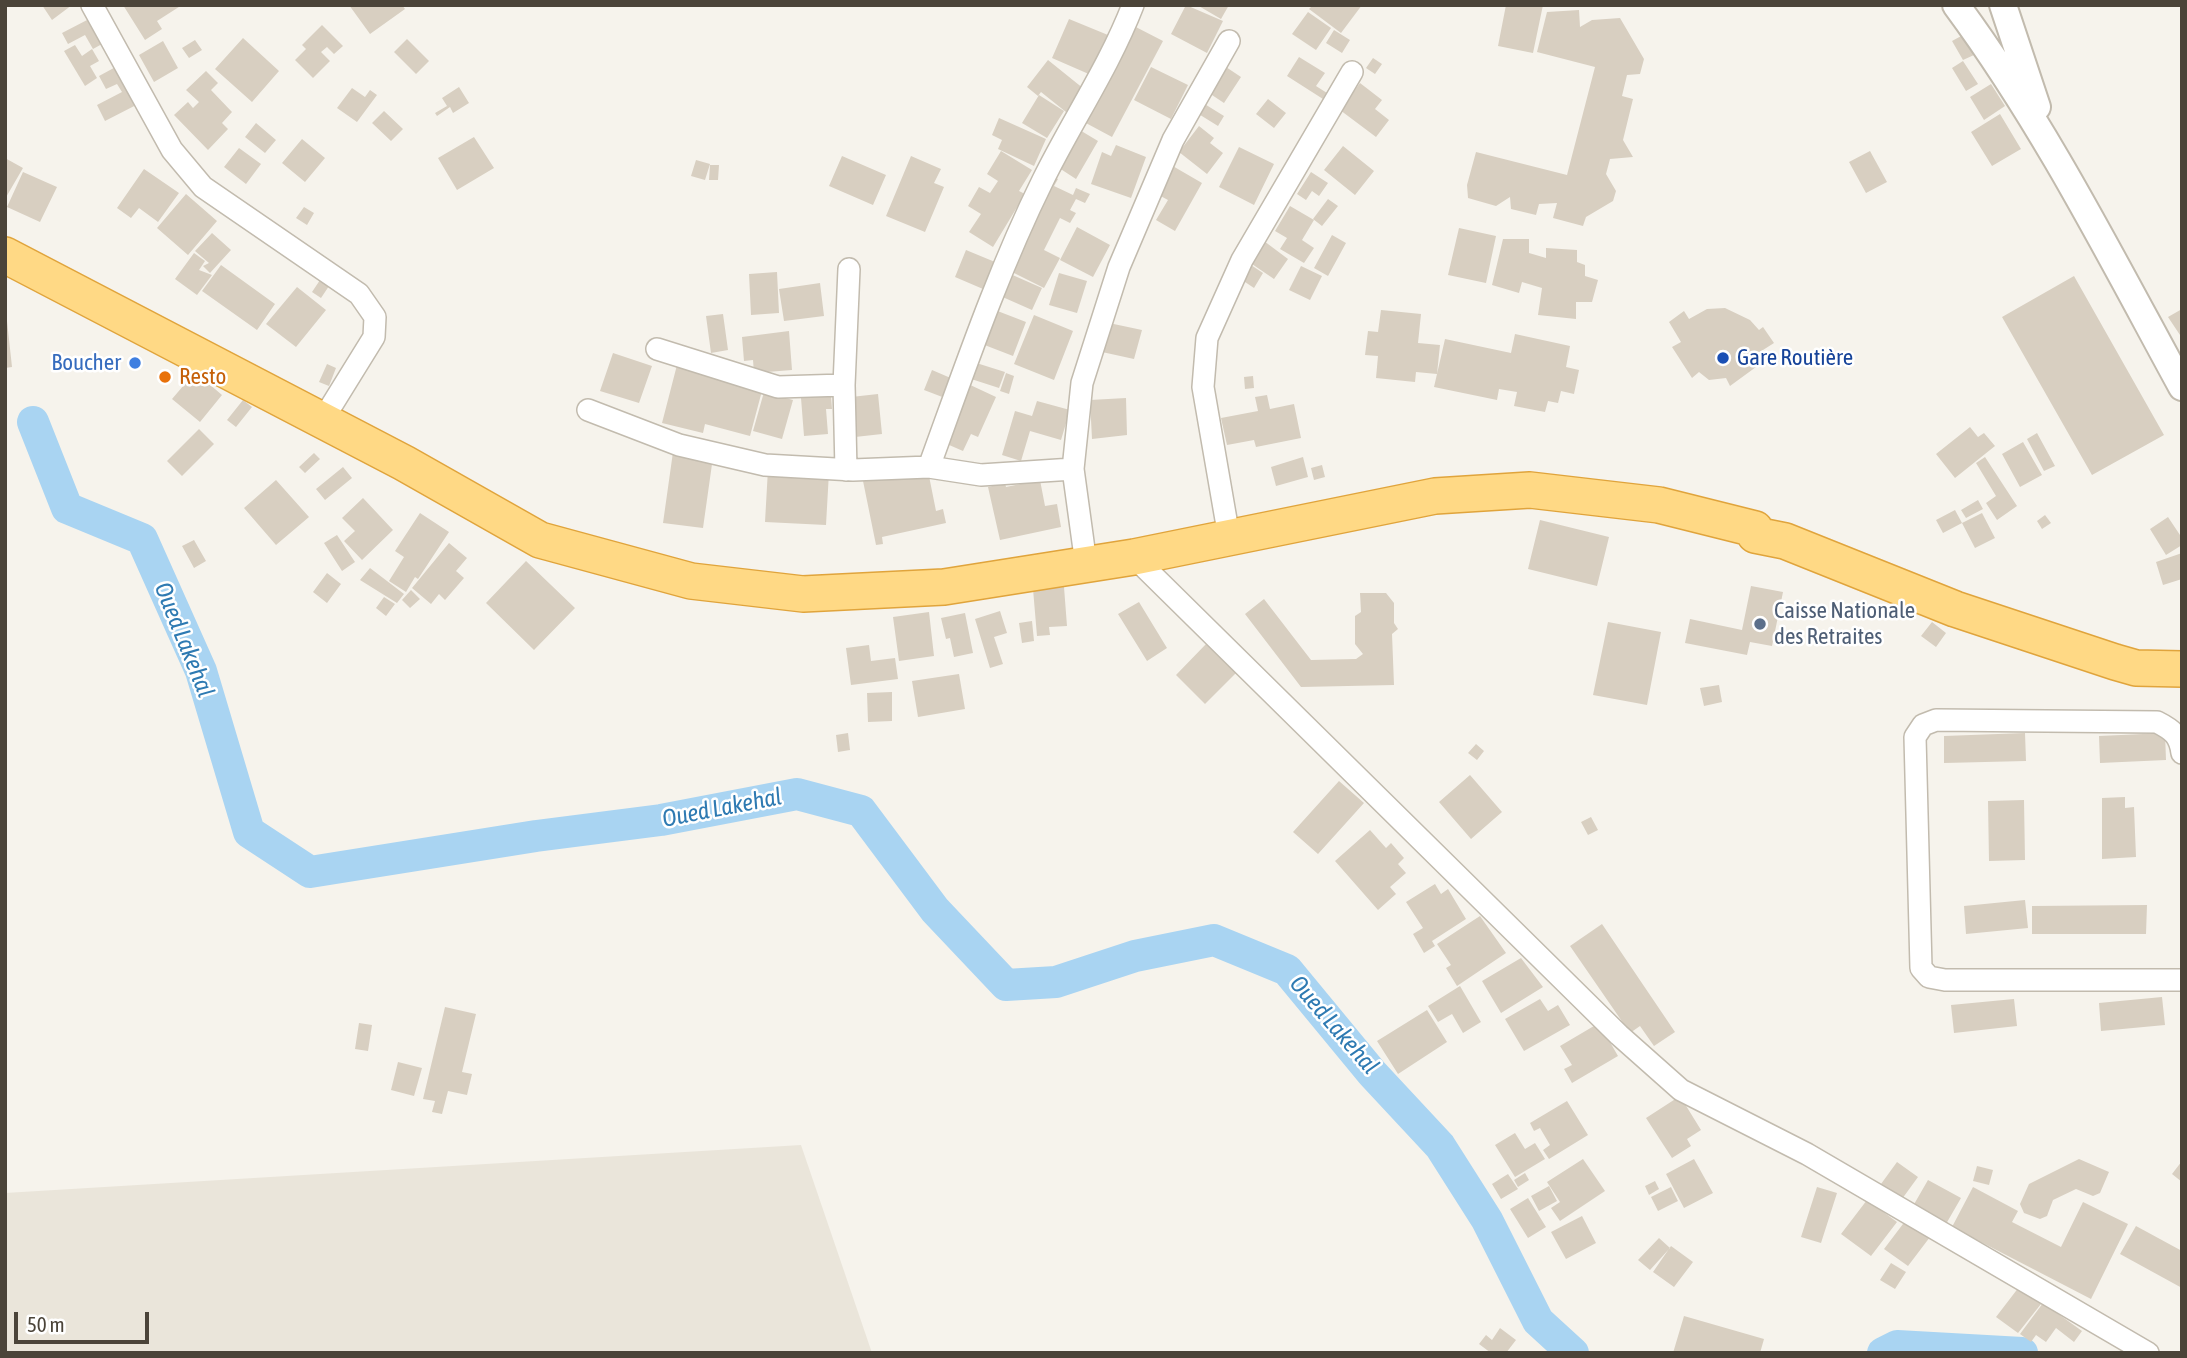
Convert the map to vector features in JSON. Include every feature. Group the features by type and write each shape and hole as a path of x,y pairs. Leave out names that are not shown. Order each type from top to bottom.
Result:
{"highway":[{"path":"5,255 322,421 540,540 691,581 803,594 944,587 1134,557 1449,495 1530,490 1659,505 1755,529 1755,535 1785,541 1955,609 2136,668 2182,669"},
{"path":"2093,652 2117,648 2182,649"}],"street":[{"path":"92,5 172,150 203,187 359,294 375,317 374,337 322,421"},
{"path":"929,467 992,292 1043,179 1089,100 1133,5"},
{"path":"1956,5 1991,52 2050,145 2182,387"},
{"path":"2003,5 2050,145"},
{"path":"1086,564 1073,469 1082,383 1119,267 1173,139 1230,41"},
{"path":"1229,537 1203,387 1207,338 1242,260 1352,72"},
{"path":"846,470 844,386 849,269"},
{"path":"657,349 778,387 844,386"},
{"path":"588,410 678,445 765,465 846,470 929,467 981,475 1073,469"},
{"path":"1134,557 1619,1035 1681,1090 1807,1154 2148,1353"},
{"path":"2182,753 2180,740 2172,730 2158,722 1936,720 1923,725 1915,737 1921,968 1929,977 1945,980 2182,980"}],"shaded area":[{"path":"801,1145 872,1353 5,1353 5,1193"}],"building":[{"path":"42,5 72,5 52,20"},
{"path":"123,5 182,5 157,21 162,29 145,40"},
{"path":"349,5 402,5 405,9 370,34"},
{"path":"1186,5 1223,21 1207,53 1171,34"},
{"path":"1197,5 1229,5 1221,19"},
{"path":"1313,5 1362,5 1341,33 1309,9"},
{"path":"1506,5 1543,5 1533,53 1498,46"},
{"path":"1579,10 1580,27 1592,20 1620,18 1644,59 1640,74 1627,75 1622,96 1633,99 1623,140 1633,157 1610,159 1606,174 1616,191 1613,201 1586,217 1583,226 1553,218 1557,203 1539,204 1536,215 1511,209 1510,197 1496,206 1468,198 1467,185 1476,152 1567,175 1595,67 1537,52 1547,12"},
{"path":"1308,12 1331,28 1316,50 1292,34"},
{"path":"89,19 102,44 93,49 85,35 68,44 62,33"},
{"path":"1069,19 1108,35 1091,75 1052,58"},
{"path":"1130,24 1163,41 1112,137 1084,122"},
{"path":"322,25 343,46 334,54 327,47 321,52 330,61 313,78 295,60 306,49 302,45"},
{"path":"1334,30 1350,40 1342,53 1326,43"},
{"path":"1963,35 1974,55 1963,60 1952,41"},
{"path":"243,38 279,71 252,102 215,69"},
{"path":"407,39 429,61 416,74 394,52"},
{"path":"195,40 202,50 189,58 182,48"},
{"path":"163,41 178,68 154,82 139,55"},
{"path":"75,45 82,56 92,49 99,61 90,66 97,78 85,86 64,51"},
{"path":"1299,57 1325,73 1316,86 1327,93 1323,99 1287,76"},
{"path":"1373,58 1382,64 1375,74 1366,68"},
{"path":"1048,60 1084,89 1066,112 1041,92 1038,96 1027,87"},
{"path":"1963,61 1978,84 1966,91 1952,68"},
{"path":"123,63 142,102 105,121 97,105 122,92 117,84 106,89 99,76"},
{"path":"1223,65 1241,77 1224,103 1206,91"},
{"path":"1151,67 1188,85 1171,119 1134,100"},
{"path":"206,71 218,83 211,90 232,112 222,123 228,129 208,150 174,115 188,102 193,108 199,102 186,90"},
{"path":"1360,83 1382,100 1375,109 1389,120 1376,137 1340,110"},
{"path":"1991,84 2005,106 1984,120 1970,97"},
{"path":"459,87 469,103 453,113 450,107 437,116 435,113 447,106 442,98"},
{"path":"352,88 365,97 370,90 377,95 357,122 337,108"},
{"path":"1039,95 1064,111 1047,138 1022,123"},
{"path":"1268,99 1286,113 1274,128 1256,114"},
{"path":"1203,103 1224,116 1218,126 1197,113"},
{"path":"384,111 403,129 391,141 372,123"},
{"path":"2000,114 2021,149 1992,166 1971,132"},
{"path":"999,118 1046,139 1034,166 998,149 1002,140 992,135"},
{"path":"256,123 276,140 265,153 245,137"},
{"path":"1199,126 1214,138 1210,143 1223,153 1207,174 1179,152"},
{"path":"1078,129 1098,141 1076,179 1056,166"},
{"path":"474,137 494,168 457,190 438,158"},
{"path":"302,139 325,158 305,182 282,163"},
{"path":"1116,145 1146,157 1131,198 1091,184 1102,152 1111,156"},
{"path":"1343,146 1374,171 1355,195 1324,170"},
{"path":"1239,147 1274,164 1254,205 1219,187"},
{"path":"239,148 261,164 246,184 224,167"},
{"path":"1001,151 1032,170 1019,191 1025,194 993,247 969,232 981,214 968,206 979,187 990,193 998,181 987,174"},
{"path":"1870,151 1887,182 1866,193 1849,162"},
{"path":"842,156 886,175 873,205 829,186"},
{"path":"911,156 941,169 934,183 944,187 925,232 886,216"},
{"path":"5,158 23,168 5,199"},
{"path":"696,160 710,164 705,180 691,176"},
{"path":"710,165 719,165 718,180 709,180"},
{"path":"1171,165 1202,183 1175,231 1156,220 1168,200 1155,193"},
{"path":"144,169 179,193 158,222 139,208 131,218 117,208"},
{"path":"23,172 57,187 40,222 7,207"},
{"path":"1311,172 1328,183 1319,196 1312,191 1306,200 1297,194"},
{"path":"1051,175 1058,179 1054,186 1073,195 1076,188 1090,194 1085,203 1076,199 1070,210 1076,213 1070,223 1060,218 1044,250 1060,258 1044,288 1004,268"},
{"path":"186,194 217,221 188,255 157,228"},
{"path":"1328,199 1338,206 1322,226 1313,219"},
{"path":"1290,206 1314,220 1302,240 1314,248 1304,263 1280,249 1287,238 1275,231"},
{"path":"304,207 314,213 307,225 296,218"},
{"path":"1077,227 1110,245 1093,277 1060,260"},
{"path":"1459,228 1496,236 1486,283 1448,275"},
{"path":"212,233 231,250 210,273 203,266 209,263 195,251"},
{"path":"1332,235 1346,243 1328,276 1314,268"},
{"path":"1503,239 1529,239 1529,253 1546,258 1546,248 1577,250 1577,262 1585,265 1585,276 1598,280 1592,302 1576,302 1576,319 1538,315 1542,288 1522,282 1519,293 1492,285"},
{"path":"1264,241 1288,259 1274,279 1249,262"},
{"path":"966,250 995,262 983,289 955,277"},
{"path":"194,253 205,261 199,270 212,275 197,295 175,279"},
{"path":"221,265 275,304 257,330 202,291"},
{"path":"1251,265 1263,273 1254,288 1242,280"},
{"path":"1301,266 1322,276 1310,300 1289,290"},
{"path":"777,272 779,313 751,315 749,274"},
{"path":"1008,273 1042,288 1032,310 998,295"},
{"path":"1059,273 1087,281 1077,313 1049,305"},
{"path":"324,274 333,280 321,298 312,292"},
{"path":"2074,276 2164,435 2092,475 2002,317"},
{"path":"820,283 824,316 784,321 779,289"},
{"path":"297,287 326,310 296,347 266,324"},
{"path":"1725,308 1750,320 1759,330 1763,327 1774,343 1752,357 1756,367 1730,386 1726,378 1709,380 1699,372 1692,378 1672,347 1681,342 1669,322 1684,311 1689,319 1707,309"},
{"path":"2182,309 2182,338 2168,317"},
{"path":"995,310 1026,322 1013,356 982,344"},
{"path":"1381,310 1421,314 1418,343 1440,345 1437,374 1416,372 1415,382 1376,378 1378,356 1365,355 1368,331 1378,332"},
{"path":"723,314 728,350 711,353 706,316"},
{"path":"1034,315 1073,331 1054,380 1014,364"},
{"path":"7,321 12,367 5,368 5,322"},
{"path":"1109,323 1142,330 1134,359 1102,352"},
{"path":"789,331 792,370 754,373 753,360 744,361 742,337"},
{"path":"1515,334 1570,346 1566,367 1579,370 1574,394 1561,391 1558,403 1548,401 1545,412 1514,406 1517,392 1499,389 1497,400 1434,387 1445,339 1511,353"},
{"path":"613,353 652,366 639,403 600,391"},
{"path":"970,361 1005,372 999,388 965,377"},
{"path":"327,364 336,368 329,386 319,382"},
{"path":"677,365 763,387 750,436 705,424 703,433 662,423"},
{"path":"932,370 953,379 945,398 924,390"},
{"path":"195,372 222,395 200,422 172,399"},
{"path":"1006,373 1014,376 1009,394 1000,391"},
{"path":"1253,376 1254,388 1245,389 1244,377"},
{"path":"966,383 996,397 978,437 971,434 963,451 940,441"},
{"path":"764,392 793,400 782,439 753,431"},
{"path":"878,394 882,434 855,437 851,397"},
{"path":"1267,395 1270,409 1294,404 1301,438 1256,447 1254,440 1227,445 1221,418 1258,411 1255,397"},
{"path":"831,396 832,409 826,409 828,434 804,436 801,398"},
{"path":"1126,398 1127,435 1092,439 1090,400"},
{"path":"243,400 252,407 236,427 227,420"},
{"path":"1037,401 1070,410 1061,440 1030,431 1021,461 1002,455 1015,411 1032,416"},
{"path":"1970,427 1978,437 1984,433 1995,446 1955,478 1936,454"},
{"path":"199,429 214,444 182,476 167,461"},
{"path":"2037,433 2055,466 2044,471 2027,439"},
{"path":"2023,442 2042,475 2020,487 2002,454"},
{"path":"673,452 713,457 703,528 663,523"},
{"path":"314,453 320,459 305,473 299,467"},
{"path":"1303,457 1308,477 1276,486 1271,467"},
{"path":"1985,457 2017,506 1997,520 1986,503 1996,496 1976,463"},
{"path":"1322,465 1325,477 1314,480 1311,468"},
{"path":"343,467 352,478 325,500 316,489"},
{"path":"768,469 829,472 826,525 765,522"},
{"path":"928,471 936,511 943,509 946,523 882,537 883,544 876,545 862,476 873,474 875,481"},
{"path":"276,480 309,517 276,545 244,508"},
{"path":"1040,480 1045,506 1057,504 1061,527 1000,540 988,487 1005,483 1006,487"},
{"path":"363,498 393,530 362,560 344,541 355,531 342,518"},
{"path":"1978,500 1983,509 1966,518 1961,510"},
{"path":"1955,510 1962,523 1943,533 1936,520"},
{"path":"420,513 449,532 418,579 415,577 406,592 389,581 404,557 395,551"},
{"path":"1982,513 1995,538 1975,548 1962,523"},
{"path":"2045,515 2051,523 2042,529 2037,521"},
{"path":"2168,517 2182,538 2182,545 2166,555 2150,529"},
{"path":"1540,520 1609,537 1597,586 1528,569"},
{"path":"337,535 355,562 342,571 324,543"},
{"path":"194,540 206,561 194,568 182,546"},
{"path":"449,543 467,558 456,571 464,578 445,600 439,594 431,604 412,588"},
{"path":"2182,553 2182,579 2163,585 2156,562"},
{"path":"526,561 575,608 534,650 486,603"},
{"path":"370,568 404,594 397,603 360,580"},
{"path":"327,573 341,584 327,603 313,592"},
{"name":"Caisse Nationale des Retraites","path":"1751,586 1783,592 1772,646 1750,642 1747,655 1685,643 1690,619 1742,630"},
{"path":"1064,587 1067,626 1049,627 1050,635 1037,636 1033,589"},
{"path":"411,590 420,599 410,608 402,600"},
{"path":"1360,593 1386,593 1394,603 1394,623 1398,629 1392,634 1394,685 1301,687 1245,614 1264,599 1311,660 1356,659 1363,654 1355,644 1355,616 1361,612"},
{"path":"384,597 395,604 386,616 376,608"},
{"path":"1139,602 1167,648 1147,661 1118,614"},
{"path":"1000,611 1007,633 994,637 1003,664 990,668 975,619"},
{"path":"929,612 934,656 899,661 893,617"},
{"path":"965,613 973,653 954,657 950,638 946,639 941,618"},
{"path":"1032,621 1034,641 1022,643 1019,623"},
{"path":"1608,622 1661,632 1647,705 1593,695"},
{"path":"1932,622 1946,633 1936,647 1921,636"},
{"path":"1206,644 1236,673 1205,704 1176,675"},
{"path":"869,645 871,661 895,658 898,679 851,685 846,648"},
{"path":"959,674 965,709 918,717 912,681"},
{"path":"1719,685 1722,702 1704,706 1700,688"},
{"path":"892,692 892,721 868,722 867,693"},
{"path":"848,733 850,750 838,752 836,735"},
{"path":"2025,733 2026,761 1944,763 1944,736"},
{"path":"2165,733 2166,760 2100,763 2099,736"},
{"path":"1476,744 1484,751 1477,760 1468,753"},
{"path":"1470,775 1502,812 1471,839 1439,802"},
{"path":"1339,781 1364,803 1318,854 1293,832"},
{"path":"2125,797 2125,808 2134,807 2136,857 2102,859 2102,798"},
{"path":"2024,800 2025,860 1989,861 1988,801"},
{"path":"1591,817 1598,830 1588,835 1581,822"},
{"path":"1370,830 1386,848 1391,843 1404,858 1398,864 1406,873 1390,887 1396,894 1378,910 1335,861"},
{"path":"1435,884 1441,894 1448,889 1466,919 1432,941 1435,946 1424,953 1413,934 1423,928 1406,902"},
{"path":"2025,900 2028,928 1966,934 1964,906"},
{"path":"2147,905 2146,934 2032,934 2032,906"},
{"path":"1480,916 1506,953 1457,986 1446,968 1451,965 1437,944"},
{"path":"1602,924 1675,1032 1654,1046 1640,1026 1630,1033 1570,946"},
{"path":"1521,958 1543,987 1501,1013 1482,981"},
{"path":"1460,986 1481,1022 1463,1033 1452,1014 1438,1022 1428,1006"},
{"path":"2162,997 2165,1025 2101,1031 2099,1003"},
{"path":"1540,999 1548,1011 1558,1005 1570,1025 1524,1051 1505,1019"},
{"path":"2014,999 2017,1026 1954,1033 1951,1005"},
{"path":"445,1007 476,1014 462,1072 472,1074 467,1095 448,1091 442,1114 432,1112 435,1101 423,1099"},
{"path":"1427,1010 1447,1042 1398,1074 1377,1041"},
{"path":"359,1023 372,1025 368,1051 355,1049"},
{"path":"1599,1023 1618,1056 1572,1083 1564,1069 1572,1065 1560,1046"},
{"path":"398,1062 422,1068 414,1096 391,1090"},
{"path":"1680,1096 1701,1130 1687,1139 1691,1146 1672,1158 1646,1118"},
{"path":"1567,1101 1588,1135 1549,1159 1543,1150 1550,1145 1540,1128 1534,1131 1530,1123"},
{"path":"1515,1133 1525,1149 1535,1143 1545,1159 1515,1177 1495,1145"},
{"path":"1583,1159 1605,1191 1560,1221 1551,1208 1560,1202 1547,1182"},
{"path":"1694,1159 1713,1193 1684,1208 1666,1174"},
{"path":"2079,1159 2109,1172 2100,1193 2093,1196 2076,1189 2053,1200 2047,1216 2040,1219 2024,1213 2020,1204 2029,1184"},
{"path":"2182,1161 2182,1182 2172,1174"},
{"path":"1897,1162 1918,1177 1902,1199 1881,1184"},
{"path":"1977,1166 1993,1170 1989,1185 1973,1181"},
{"path":"1525,1173 1529,1180 1518,1187 1514,1180"},
{"path":"1508,1174 1518,1189 1501,1199 1492,1184"},
{"path":"1928,1180 1961,1198 1946,1224 1913,1206"},
{"path":"1655,1181 1659,1189 1649,1195 1645,1186"},
{"path":"1549,1186 1557,1201 1539,1211 1531,1196"},
{"path":"1671,1187 1678,1201 1658,1211 1651,1197"},
{"path":"1817,1187 1837,1193 1821,1243 1801,1237"},
{"path":"1973,1187 2018,1211 2012,1222 2061,1247 2083,1202 2128,1224 2091,1299 1952,1227"},
{"path":"1528,1198 1546,1227 1528,1238 1510,1209"},
{"path":"1867,1200 1897,1222 1871,1256 1841,1234"},
{"path":"1582,1216 1596,1243 1566,1259 1551,1232"},
{"path":"1906,1220 1930,1237 1908,1266 1884,1249"},
{"path":"2136,1226 2182,1251 2182,1288 2120,1254"},
{"path":"1659,1238 1670,1248 1650,1270 1638,1260"},
{"path":"1671,1246 1693,1262 1674,1287 1653,1272"},
{"path":"1891,1263 1906,1272 1895,1289 1880,1280"},
{"path":"2019,1287 2041,1304 2018,1333 1996,1317"},
{"path":"2043,1303 2082,1331 2074,1342 2056,1328 2046,1342 2036,1335 2031,1342 2020,1334"},
{"path":"1684,1316 1764,1339 1760,1353 1673,1353"},
{"path":"1500,1328 1516,1340 1506,1353 1491,1353 1479,1344 1486,1335 1492,1340"}],"waterway":[{"name":"Oued Lakehal","path":"33,422 67,508 142,539 201,671 249,832 310,872 536,836 661,820 797,794 861,811 935,910 1006,985 1056,982 1135,956 1214,940 1287,970 1372,1073 1440,1146 1487,1220 1538,1321 1573,1353"},
{"name":"Oued Lakehal","path":"1883,1353 1897,1346 2022,1353"}],"place":[{"name":"Gare Routière","path":"1723,358"},
{"name":"Boucher","path":"135,363"},
{"name":"Resto","path":"165,377"},
{"name":"Caisse Nationale des Retraites","path":"1760,624"}]}
